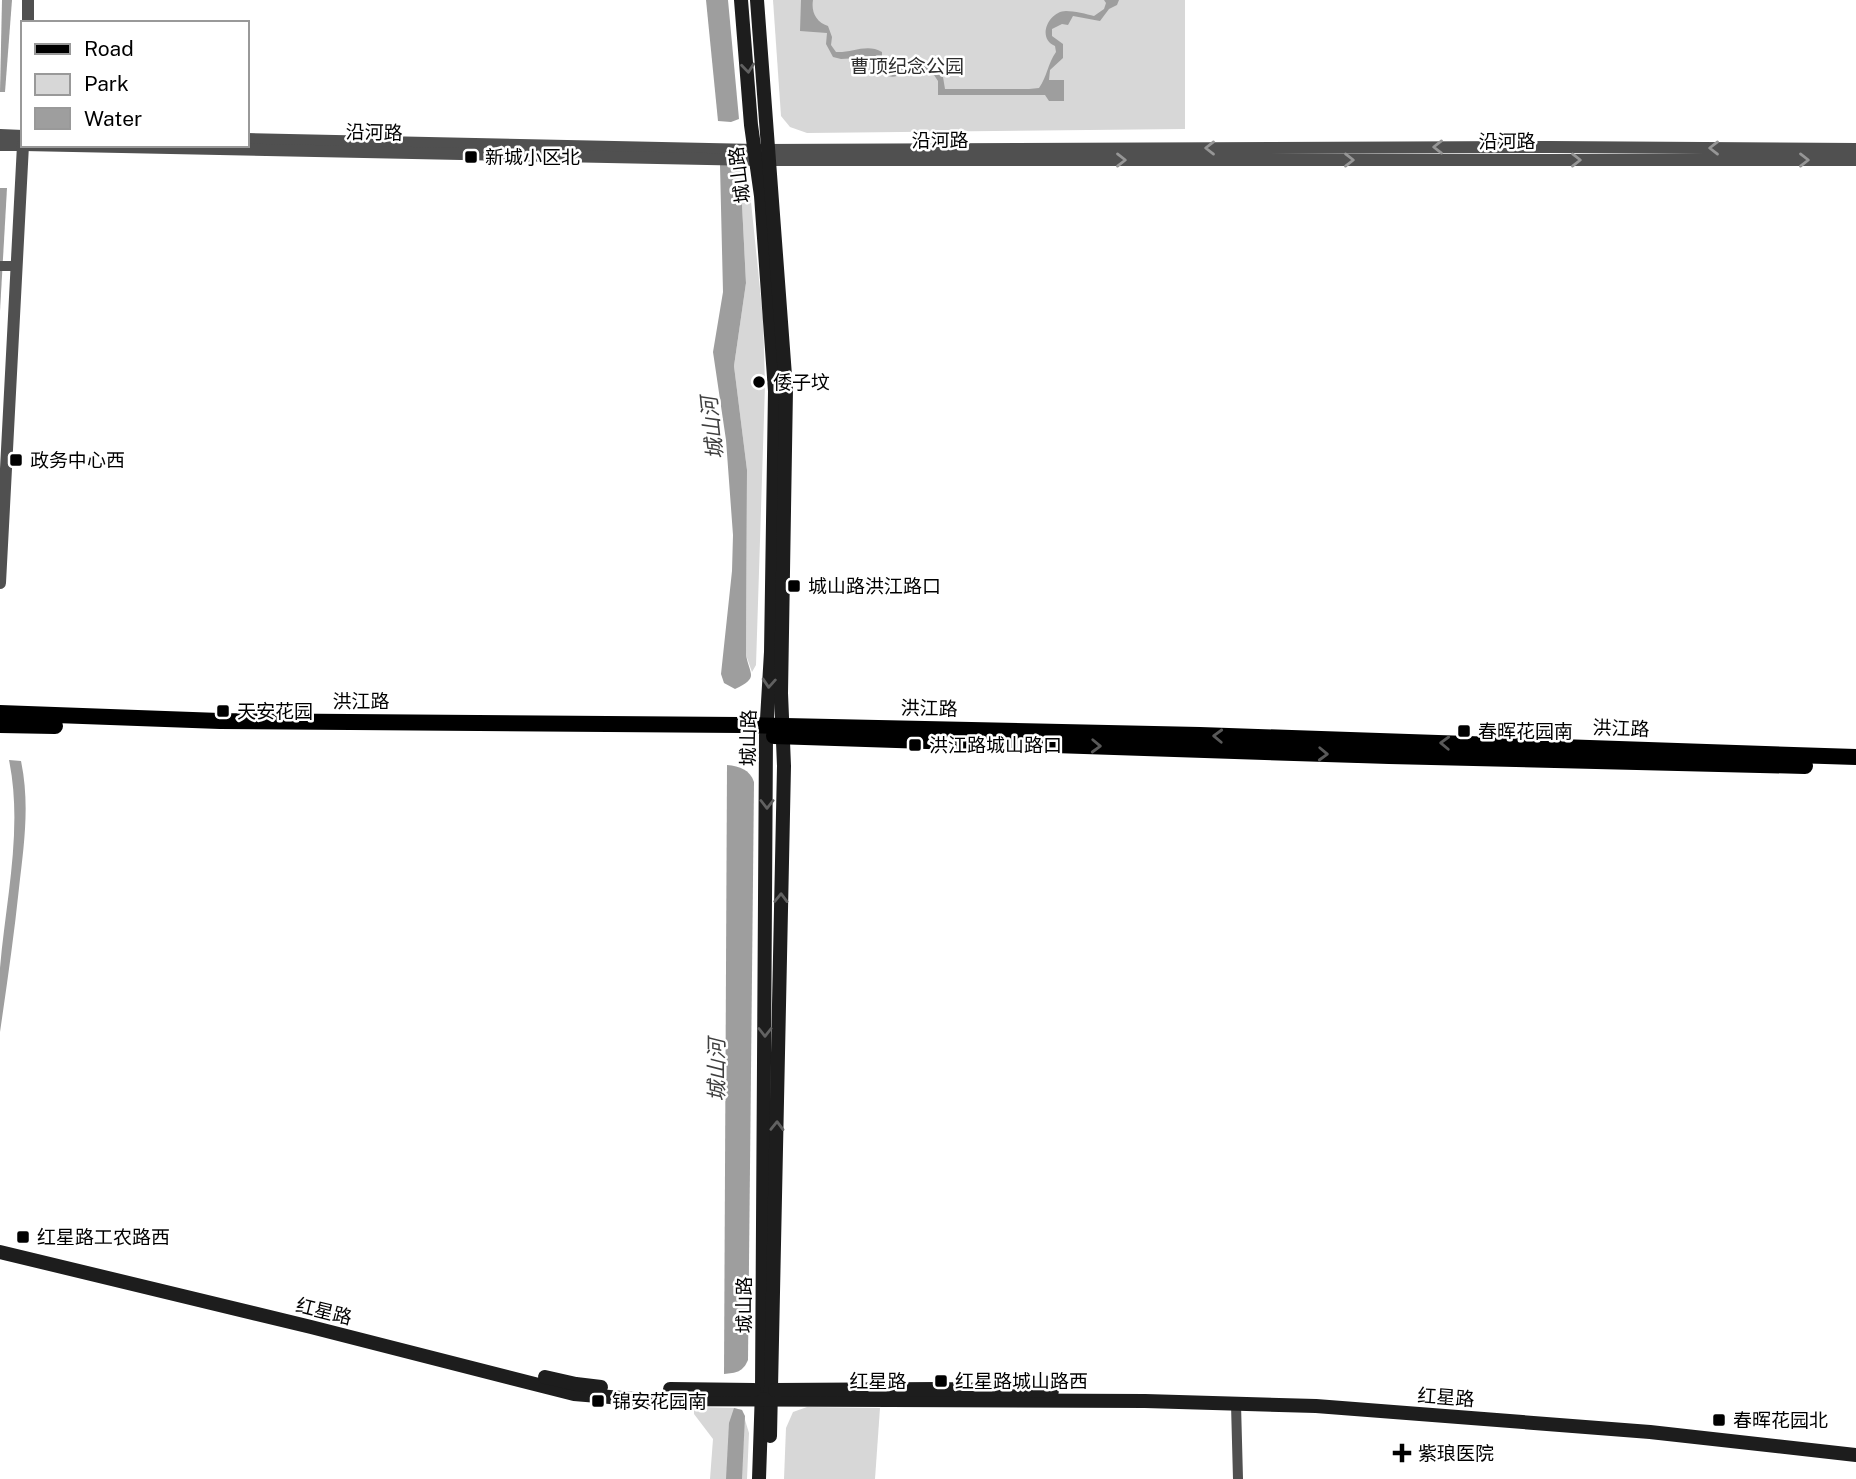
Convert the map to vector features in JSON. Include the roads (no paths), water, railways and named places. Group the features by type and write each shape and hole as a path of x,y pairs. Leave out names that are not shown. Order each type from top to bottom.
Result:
{"main road":[{"name":"城山路","path":"741,0 751,125 763,155"},
{"name":"城山路","path":"757,0 763,155 786,389 774,731 784,766 767,1395 768,1479"},
{"name":"洪江路","path":"0,713 220,722 774,731 1389,756 1856,767"},
{"name":"洪江路","path":"0,725 1200,735 1856,757"},
{"name":"红星路","path":"0,1243 576,1384 636,1390 767,1395 1317,1406 1599,1428 1856,1455"},
{"name":"红星路","path":"0,1252 312,1327 574,1394 634,1399 938,1389 1319,1397 1720,1431 1856,1446"},
{"name":"城山路","path":"759,1479 767,1395"}],"street":[{"path":"28,21 29,0"},
{"path":"0,135 21,136"},
{"name":"沿河路","path":"248,139 763,155 1550,146 1856,149"},
{"name":"沿河路","path":"0,145 21,145"},
{"path":"0,583 8,266 23,147"},
{"name":"沿河路","path":"171,147 763,155 1856,160"},
{"path":"1236,1404 1238,1479"}],"water":[{"path":"2,0 12,0 5,92 0,92"},
{"path":"706,0 728,0 739,119 731,122 718,121"},
{"path":"801,0 813,0 815,16 828,26 832,37 831,45 836,52 871,48 882,52 882,66 894,70 908,61 928,66 943,77 945,89 1029,89 1039,88 1056,52 1055,46 1046,37 1047,26 1054,15 1066,11 1094,16 1104,9 1104,0 1119,0 1100,21 1073,16 1068,25 1062,24 1052,29 1052,36 1063,44 1063,58 1050,70 1049,80 1064,80 1064,101 1049,101 1045,95 938,95 938,81 932,72 911,67 892,77 883,74 878,60 874,57 833,57 826,44 827,33 800,31"},
{"path":"720,165 740,165 746,283 734,366 747,470 746,655 751,675 747,682 735,689 724,683 721,674 732,571 733,535 726,440 713,352 723,292"},
{"path":"0,188 7,188 0,311"},
{"path":"9,760 21,761 25,824 0,1032 0,968 14,838 13,786"},
{"path":"727,765 744,769 754,782 748,1360 739,1371 724,1374"},
{"path":"734,1408 742,1410 745,1416 742,1479 726,1479 729,1423"}],"place":[{"name":"新城小区北","path":"471,157"},
{"name":"倭子坟","path":"759,382"},
{"name":"政务中心西","path":"16,460"},
{"name":"城山路洪江路口","path":"794,586"},
{"name":"天安花园","path":"223,711"},
{"name":"春晖花园南","path":"1464,731"},
{"name":"洪江路城山路口","path":"915,745"},
{"name":"红星路工农路西","path":"23,1237"},
{"name":"红星路城山路西","path":"941,1381"},
{"name":"锦安花园南","path":"598,1401"},
{"name":"春晖花园北","path":"1719,1420"},
{"name":"紫琅医院","path":"1402,1453"}],"park label":[{"name":"曹顶纪念公园","path":"907,66"}],"water label":[{"name":"城山河","path":"712,428"},
{"name":"城山河","path":"716,1070"}]}
